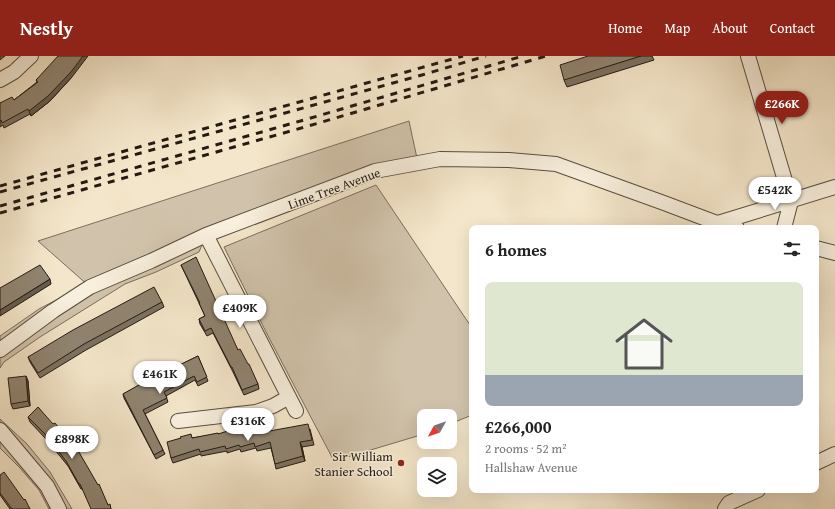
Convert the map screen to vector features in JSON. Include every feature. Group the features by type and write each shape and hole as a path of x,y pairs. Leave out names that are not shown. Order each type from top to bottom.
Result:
{"street":[{"path":"0,80 14,72 31,56"},
{"path":"748,56 791,201 785,225"},
{"name":"Lime Tree Avenue","path":"0,350 53,311 90,287 151,261 206,235 375,171 440,159 509,160 556,164 725,225"},
{"path":"717,223 835,187"},
{"path":"206,235 296,411"},
{"path":"819,249 835,253"},
{"path":"178,421 256,412 273,406 289,397"},
{"path":"0,430 47,486 59,509"},
{"path":"819,462 835,454"},
{"path":"725,509 729,503 751,493"}],"shaded area":[{"path":"409,121 418,163 206,235 199,252 156,272 125,284 40,337 4,362 0,368 0,336 39,309 60,298 90,287 38,241"},
{"path":"376,185 469,324 469,416 457,421 457,409 417,409 417,436 334,461 267,334 224,247"},
{"path":"0,419 27,444 50,472 72,509 49,509 39,490 0,448"}],"building":[{"path":"58,56 83,56 71,72 48,96 29,111 28,109 2,123 1,120 0,121 0,103 12,97 14,100 38,82 36,80"},
{"path":"588,56 641,56 564,80 560,65"},
{"path":"196,257 238,350 240,349 249,364 258,384 242,390 232,367 211,328 205,331 199,319 205,316 181,265"},
{"path":"40,265 50,279 0,310 0,288"},
{"path":"154,287 162,302 84,344 38,373 28,357 73,330"},
{"path":"198,356 207,377 197,382 194,376 164,392 167,398 143,410 163,450 154,455 123,394 144,382"},
{"path":"26,376 28,401 11,404 8,378"},
{"path":"38,407 53,424 55,423 75,448 76,447 98,485 99,484 108,505 110,504 111,509 91,509 80,484 66,461 45,434 28,417"},
{"path":"308,424 312,440 300,442 303,456 275,464 270,442 255,447 254,443 226,449 225,446 200,452 199,449 171,458 167,442 191,434 192,438 218,434 231,430 232,432 247,428 247,431 262,428 264,432"},
{"path":"4,472 24,500 25,499 30,509 12,509 0,493 0,475"}],"railway":[{"path":"0,186 463,56"},
{"path":"0,192 486,56"},
{"path":"0,206 523,56"},
{"path":"0,213 305,127 546,56"}],"place":[{"name":"Sir William Stanier School","path":"401,463"}]}
